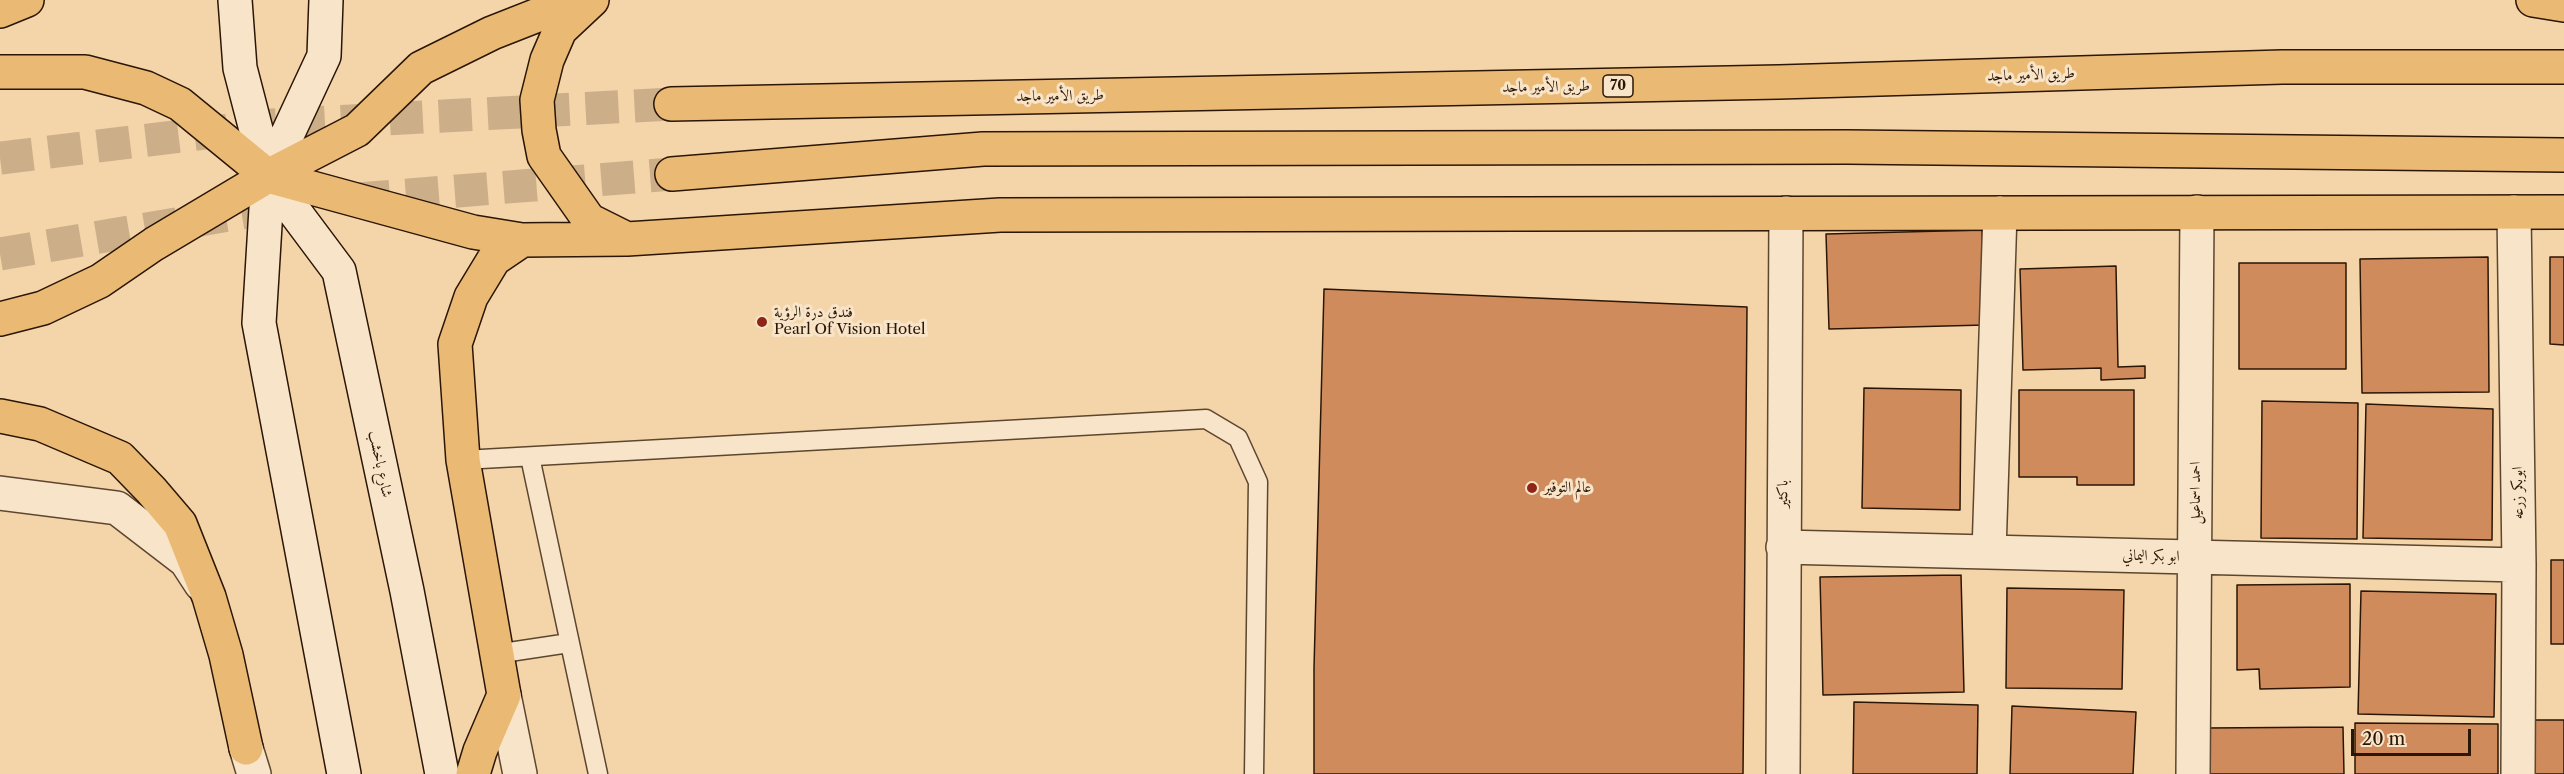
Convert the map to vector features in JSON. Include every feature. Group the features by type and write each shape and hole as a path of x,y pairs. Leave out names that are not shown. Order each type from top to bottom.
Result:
{"main road":[{"path":"0,11 27,0"},
{"path":"0,319 43,308 100,281 154,244 268,176 357,130 421,68 492,33 576,0"},
{"path":"591,0 560,30 547,60 537,100 539,130 544,156 590,220 627,239"},
{"path":"2533,0 2564,5"},
{"name":"طريق الأمير ماجد","path":"671,104 1779,82 2282,67 2564,67"},
{"path":"0,72 85,72 146,88 180,104 268,176 473,232 522,240 627,239 1000,215 2564,212"},
{"path":"672,174 983,149 1847,147 2564,155"},
{"path":"2500,212 2564,204"},
{"path":"473,774 480,751 504,695 463,460 455,344 471,297 494,259 522,240"},
{"path":"0,416 40,424 120,458 180,524 208,597 226,655 250,761"}],"street":[{"name":"شارع باخشب","path":"235,0 240,68 268,176 259,323 344,774"},
{"name":"شارع باخشب","path":"268,176 324,56 326,0"},
{"name":"شارع باخشب","path":"268,176 339,271 407,591 442,774"},
{"name":"احمد اسماعيل","path":"2193,774 2197,212"},
{"name":"ابوبكر زرعه","path":"2500,212 2519,565 2518,774"},
{"name":"باكثير","path":"1783,774 1786,213"},
{"path":"1989,552 2000,213"},
{"path":"0,493 117,508 186,561 208,597"},
{"name":"ابو بكر اليماني","path":"1783,547 2519,565"},
{"path":"504,695 520,774"}],"lane":[{"path":"463,460 1206,419 1238,438 1258,482 1254,774"},
{"path":"530,457 568,643 598,774"},
{"path":"496,654 568,643"}],"building":[{"path":"1982,230 1985,325 1829,329 1826,234"},
{"path":"2488,257 2489,392 2362,393 2360,259"},
{"path":"2550,257 2564,257 2564,345 2550,344"},
{"path":"2239,263 2346,263 2346,369 2239,369"},
{"path":"2116,266 2118,367 2145,366 2145,378 2101,380 2101,368 2023,370 2020,269"},
{"name":"عالم التوفير","path":"1324,289 1747,307 1743,774 1314,774 1314,668"},
{"path":"1864,388 1961,390 1960,510 1862,508"},
{"path":"2019,390 2134,390 2134,485 2077,485 2077,477 2019,477"},
{"path":"2262,401 2358,403 2357,539 2261,538"},
{"path":"2366,404 2493,409 2492,540 2363,538"},
{"path":"2551,560 2564,560 2564,644 2551,644"},
{"path":"1961,575 1964,692 1823,695 1820,577"},
{"path":"2350,584 2350,687 2260,689 2259,669 2237,670 2237,585"},
{"path":"2007,588 2124,590 2122,689 2006,688"},
{"path":"2361,591 2496,594 2494,717 2358,714"},
{"path":"1854,702 1978,705 1977,774 1853,774"},
{"path":"2012,706 2136,712 2133,774 2010,774"},
{"path":"2534,720 2564,720 2564,774 2534,774"},
{"path":"2355,723 2498,724 2498,774 2355,774"},
{"path":"2343,727 2344,774 2208,774 2207,728"}],"tunnel":[{"path":"0,158 272,125 671,104"},
{"path":"357,199 672,174"},
{"path":"0,254 294,204"}],"place":[{"name":"فندق درة الرؤية Pearl Of Vision Hotel","path":"762,322"},
{"name":"عالم التوفير","path":"1532,488"}]}
